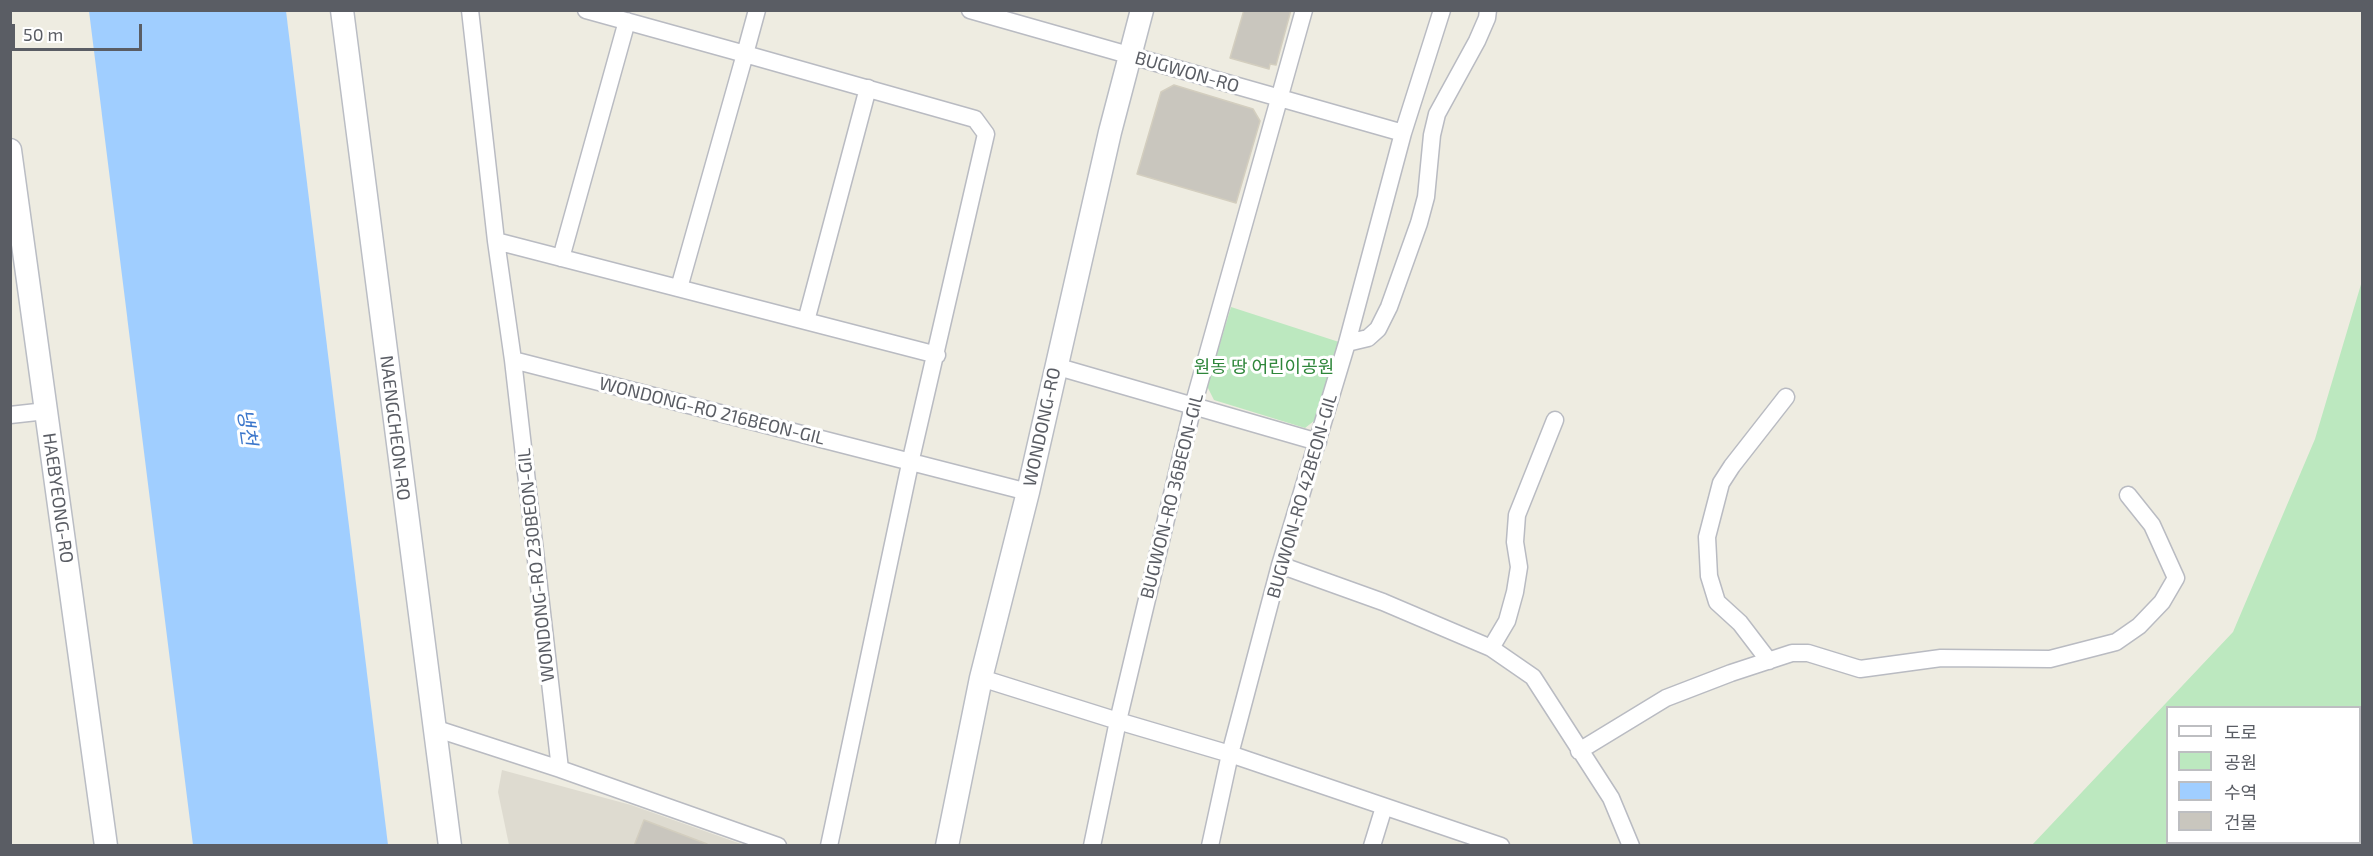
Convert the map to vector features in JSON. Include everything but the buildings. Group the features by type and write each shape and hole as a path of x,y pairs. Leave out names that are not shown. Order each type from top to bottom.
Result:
{"street":[{"name":"NAENGCHEON-RO","path":"342,10 450,846"},
{"path":"470,10 496,241 513,360"},
{"path":"586,10 975,119 986,134 911,461 830,846"},
{"path":"679,288 757,10"},
{"name":"BUGWON-RO","path":"970,10 1403,134"},
{"name":"WONDONG-RO","path":"947,846 981,678 1028,492 1055,366 1142,10"},
{"name":"BUGWON-RO 36BEON-GIL","path":"1092,846 1118,721 1193,406 1304,10"},
{"name":"BUGWON-RO 42BEON-GIL","path":"1210,846 1230,754 1280,565 1347,343 1403,134 1442,10"},
{"path":"1347,343 1368,338 1378,329 1389,307 1426,197 1432,135 1437,114 1478,41 1488,10"},
{"path":"561,258 627,21"},
{"path":"806,321 868,88"},
{"name":"HAEBYEONG-RO","path":"10,150 106,846"},
{"path":"496,241 937,355"},
{"name":"WONDONG-RO 216BEON-GIL","path":"513,360 1028,492"},
{"name":"WONDONG-RO 230BEON-GIL","path":"513,360 560,769"},
{"path":"1055,366 1318,442"},
{"path":"1769,661 1740,623 1717,602 1709,576 1707,537 1721,483 1786,397"},
{"path":"10,415 46,411"},
{"path":"1491,648 1507,621 1515,592 1519,567 1515,542 1517,515 1554,420"},
{"path":"1579,751 1666,698 1792,653 1808,653 1860,669 1941,658 2050,659 2116,642 2139,626 2162,602 2176,578 2152,525 2128,495"},
{"path":"1280,565 1383,602 1491,648 1533,677 1611,798 1631,846"},
{"path":"981,678 1230,754 1501,846"},
{"path":"434,728 560,769 778,846"},
{"path":"1372,846 1384,807"}],"shaded area":[{"path":"502,770 631,805 744,845 509,845 498,792"}],"green space":[{"path":"2362,281 2362,845 2032,845 2233,632 2315,439"},
{"name":"원동 땅 어린이공원","path":"1231,307 1339,342 1314,421 1305,428 1214,400 1207,386"}],"water":[{"name":"냉천","path":"89,11 286,11 388,845 193,845"}]}
